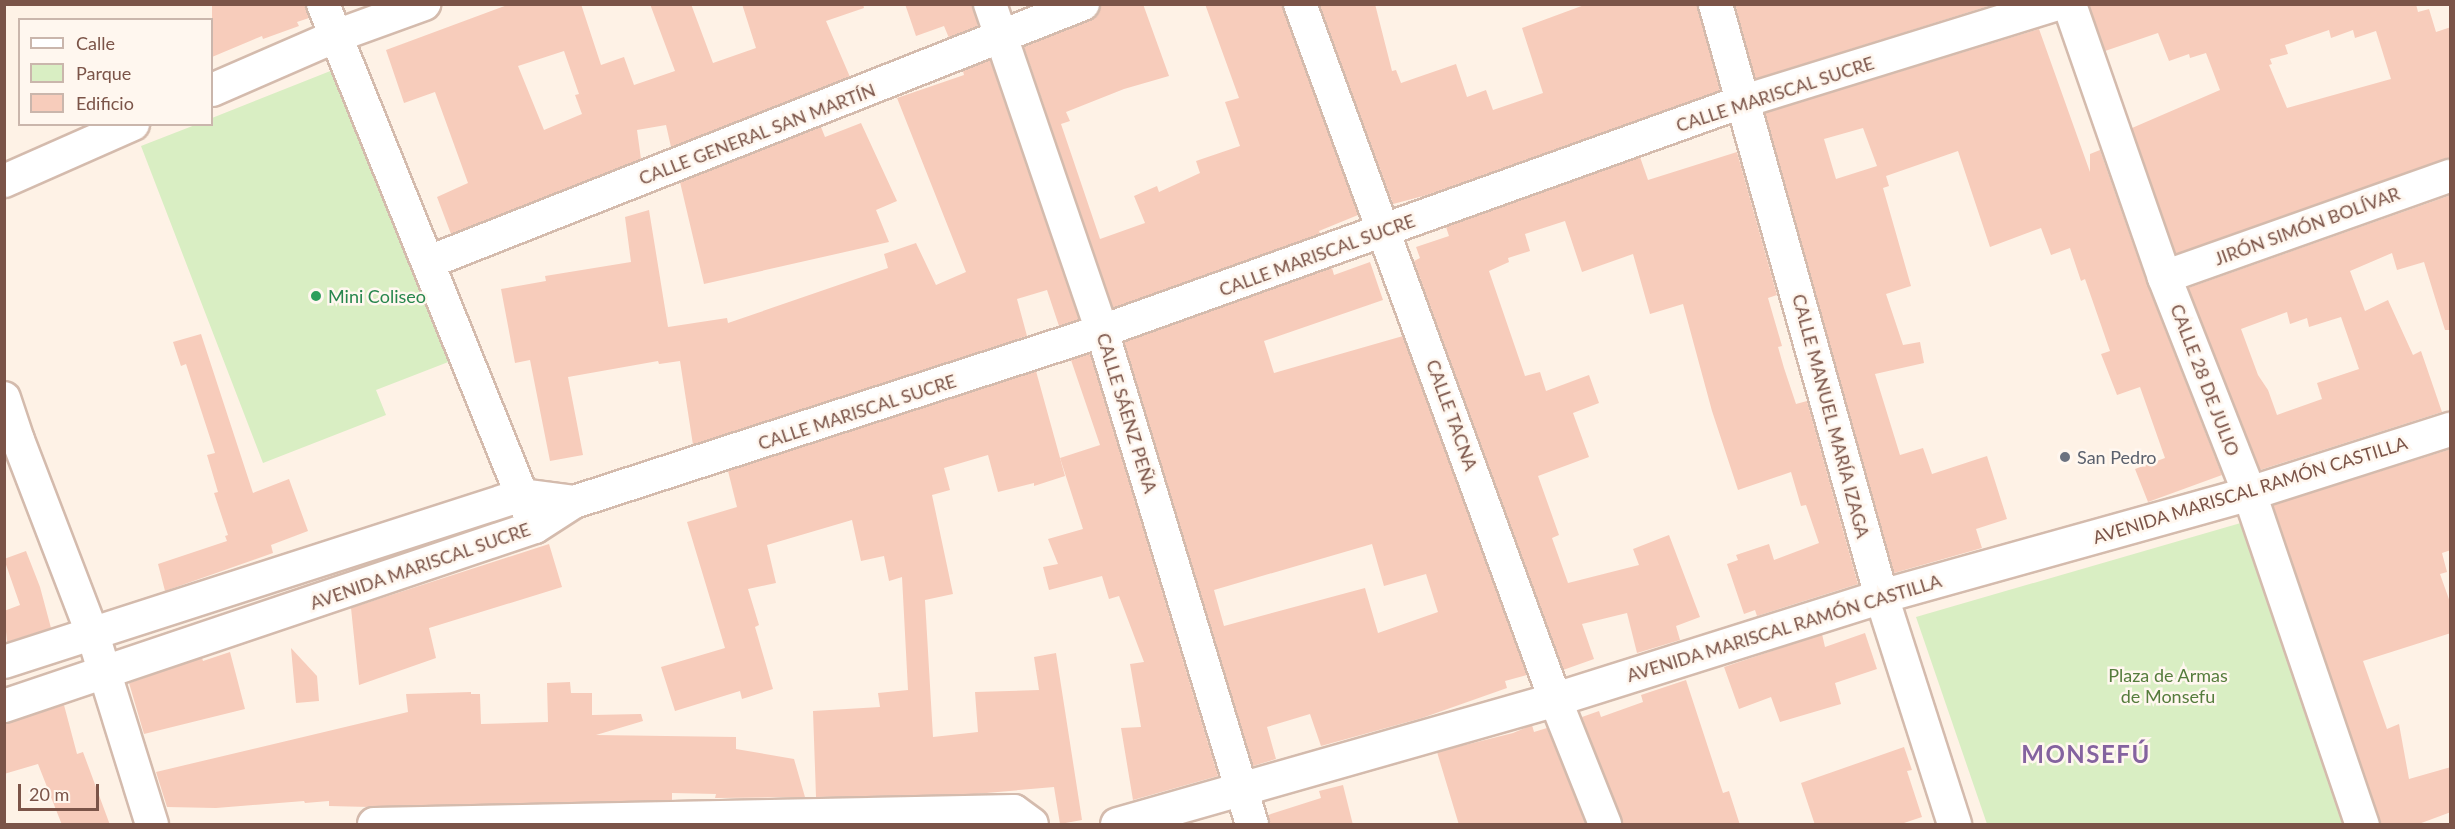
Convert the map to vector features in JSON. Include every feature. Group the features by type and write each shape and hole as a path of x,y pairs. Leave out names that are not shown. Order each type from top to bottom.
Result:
{"street":[{"path":"323,4 535,527"},
{"path":"213,90 336,36 424,4"},
{"name":"CALLE SÁENZ PEÑA","path":"990,4 1102,331 1252,825"},
{"name":"CALLE GENERAL SAN MARTÍN","path":"429,262 1002,39 1083,4"},
{"name":"CALLE TACNA","path":"1300,4 1555,699 1605,825"},
{"name":"CALLE MANUEL MARÍA IZAGA","path":"1714,4 1744,101 1881,596 1954,825"},
{"name":"CALLE MARISCAL SUCRE","path":"574,502 1102,331 1744,101 2058,4"},
{"name":"CALLE 28 DE JULIO","path":"2069,4 2164,277 2249,493 2362,825"},
{"path":"4,181 128,126"},
{"name":"JIRÓN SIMÓN BOLÍVAR","path":"2164,277 2451,176"},
{"path":"4,398 11,442 93,635 152,825"},
{"name":"AVENIDA MARISCAL RAMÓN CASTILLA","path":"1117,825 1555,699 1881,596 2249,493 2451,429"},
{"name":"AVENIDA MARISCAL SUCRE","path":"4,662 522,495 574,502"},
{"name":"AVENIDA MARISCAL SUCRE","path":"4,706 535,527 574,502"},
{"path":"374,825 1014,811 1032,825"}],"green space":[{"name":"Mini Coliseo","path":"343,66 456,359 376,390 386,415 263,463 141,146 192,126 213,126 213,118"},
{"name":"Plaza de Armas de Monsefu","path":"2258,518 2355,821 2340,824 1987,824 1916,617"}],"building":[{"path":"212,4 305,4 309,18 297,22 299,26 263,39 262,36 213,57"},
{"path":"510,4 581,4 601,65 624,57 634,85 675,71 650,4 691,4 713,63 756,48 742,4 863,4 864,8 826,21 850,77 671,147 666,125 637,130 641,159 451,234 437,197 468,183 435,92 404,103 386,50","holes":["564,51 579,94 575,95 582,114 544,130 518,66"]},
{"path":"905,4 973,4 978,26 949,38 944,26 916,36"},
{"path":"1101,4 1143,4 1169,76 1124,89 1066,112 1070,121 1061,124 1100,239 1145,223 1134,196 1157,186 1159,192 1200,173 1196,161 1240,146 1225,102 1239,98 1205,4 1283,4 1358,215 1319,231 1320,234 1113,308 1024,47 1090,20 1097,15"},
{"path":"1319,4 1375,4 1392,71 1396,70 1401,83 1456,64 1467,97 1486,90 1493,110 1543,93 1522,28 1587,4 1697,4 1720,91 1427,195 1393,204"},
{"path":"1735,4 1995,4 1755,79"},
{"path":"2089,4 2416,4 2418,12 2429,9 2436,32 2451,27 2451,158 2176,254 2132,128 2220,90 2206,53 2190,58 2189,54 2169,61 2158,33 2105,51","holes":["2329,30 2331,38 2353,30 2355,38 2376,31 2391,79 2287,108 2269,65 2272,64 2270,59 2288,54 2285,45"]},
{"path":"2039,29 2090,172 2090,154 2100,150 2147,284 2222,475 2148,502 2135,469 2165,458 2140,387 2117,395 2101,354 2110,351 2085,279 2081,281 2070,248 2051,255 2041,228 1990,247 1958,151 1886,176 1889,186 1883,188 1911,286 1886,294 1903,345 1920,342 1924,363 1875,374 1900,455 1923,448 1932,474 1987,456 2007,519 1976,529 1982,548 1894,573 1765,113","holes":["1863,128 1877,166 1836,179 1824,139"]},
{"path":"990,60 1079,320 1059,326 1047,290 1017,299 1027,336 693,445 680,361 659,364 658,361 568,377 583,455 550,461 530,360 515,363 501,289 546,281 545,276 631,262 625,217 649,210 668,327 727,318 728,323 888,268 884,254 916,243 936,285 966,272 897,98 964,75 963,71"},
{"path":"861,123 897,201 876,210 889,242 704,284 680,182 821,127 825,137"},
{"path":"1737,152 1777,295 1768,298 1782,346 1778,347 1796,404 1807,401 1858,584 1757,616 1755,610 1744,614 1727,564 1738,560 1736,555 1769,544 1774,560 1819,543 1806,505 1801,506 1791,472 1738,490 1712,411 1683,304 1650,314 1633,254 1582,272 1565,221 1525,234 1530,251 1508,258 1509,262 1489,271 1525,376 1540,372 1546,391 1589,375 1599,403 1573,413 1589,457 1538,476 1559,535 1552,538 1568,583 1639,565 1633,549 1669,535 1700,617 1676,626 1680,640 1637,653 1627,613 1582,624 1594,659 1563,670 1415,264 1414,261 1420,258 1416,247 1449,236 1446,227 1640,157 1648,180"},
{"path":"2451,195 2451,330 2445,330 2424,262 2397,270 2392,253 2350,271 2365,311 2388,300 2413,355 2421,351 2442,412 2260,470 2188,288","holes":["2287,312 2290,324 2307,318 2309,327 2341,317 2359,369 2317,383 2322,399 2277,415 2268,390 2258,375 2241,329"]},
{"path":"1370,262 1383,300 1264,341 1274,373 1403,336 1527,675 1505,681 1507,688 1422,718 1321,746 1310,714 1267,727 1276,759 1253,766 1124,342 1332,268 1334,275","holes":["1372,544 1384,586 1426,574 1438,612 1378,633 1365,588 1224,626 1214,590"]},
{"path":"201,334 253,493 289,479 308,531 271,545 273,553 165,591 158,564 227,541 225,536 228,535 214,493 218,492 207,455 215,453 186,364 181,366 173,342"},
{"path":"1090,354 1218,776 1133,800 1121,728 1141,727 1130,664 1144,662 1119,596 1109,599 1102,576 1049,590 1043,567 1058,564 1048,539 1083,529 1060,458 1100,445 1071,360"},
{"path":"1036,371 1065,476 1034,486 1034,483 998,492 988,455 944,468 950,490 932,495 953,594 925,600 933,737 978,732 975,692 1039,690 1034,657 1056,653 1082,820 1060,824 1054,787 975,794 816,797 813,711 880,707 878,693 908,690 902,577 889,581 884,556 861,561 852,520 767,545 776,583 748,589 759,625 755,627 773,689 742,699 740,691 675,711 661,667 725,648 687,522 737,507 728,471"},
{"path":"2451,449 2451,550 2442,553 2447,572 2440,574 2451,605 2451,633 2363,661 2387,729 2399,724 2409,779 2451,767 2451,812 2416,825 2380,825 2273,505"},
{"path":"549,544 562,587 429,628 436,658 359,685 351,608"},
{"path":"26,551 40,587 51,628 7,642 4,611 20,605 4,559"},
{"path":"1865,633 1877,669 1835,683 1841,704 1780,722 1771,697 1739,709 1724,667 1822,634 1825,647"},
{"path":"291,648 317,676 319,701 296,703"},
{"path":"230,652 245,709 144,734 129,683 202,658 203,661"},
{"path":"1686,680 1723,793 1729,791 1740,825 1623,825 1582,717 1599,711 1601,717 1643,702 1641,695"},
{"path":"570,682 571,693 592,693 592,715 641,714 643,721 596,735 736,737 736,749 794,759 805,797 715,798 716,794 672,793 672,800 369,807 329,806 329,801 305,803 304,801 216,808 167,807 156,772 408,712 406,694 471,692 471,694 480,694 481,724 548,722 547,683"},
{"path":"64,705 77,754 83,752 110,825 62,825 38,764 4,774 4,723"},
{"path":"1532,725 1534,732 1547,728 1586,825 1459,825 1437,752 1513,733"},
{"path":"1904,747 1912,770 1907,771 1922,817 1898,825 1815,825 1801,783"},
{"path":"1343,785 1353,825 1269,825 1268,815 1321,798 1319,791"}],"place":[{"name":"Mini Coliseo","path":"316,296"},
{"name":"San Pedro","path":"2065,457"}],"district":[{"name":"MONSEFÚ","path":"2086,754"}]}
